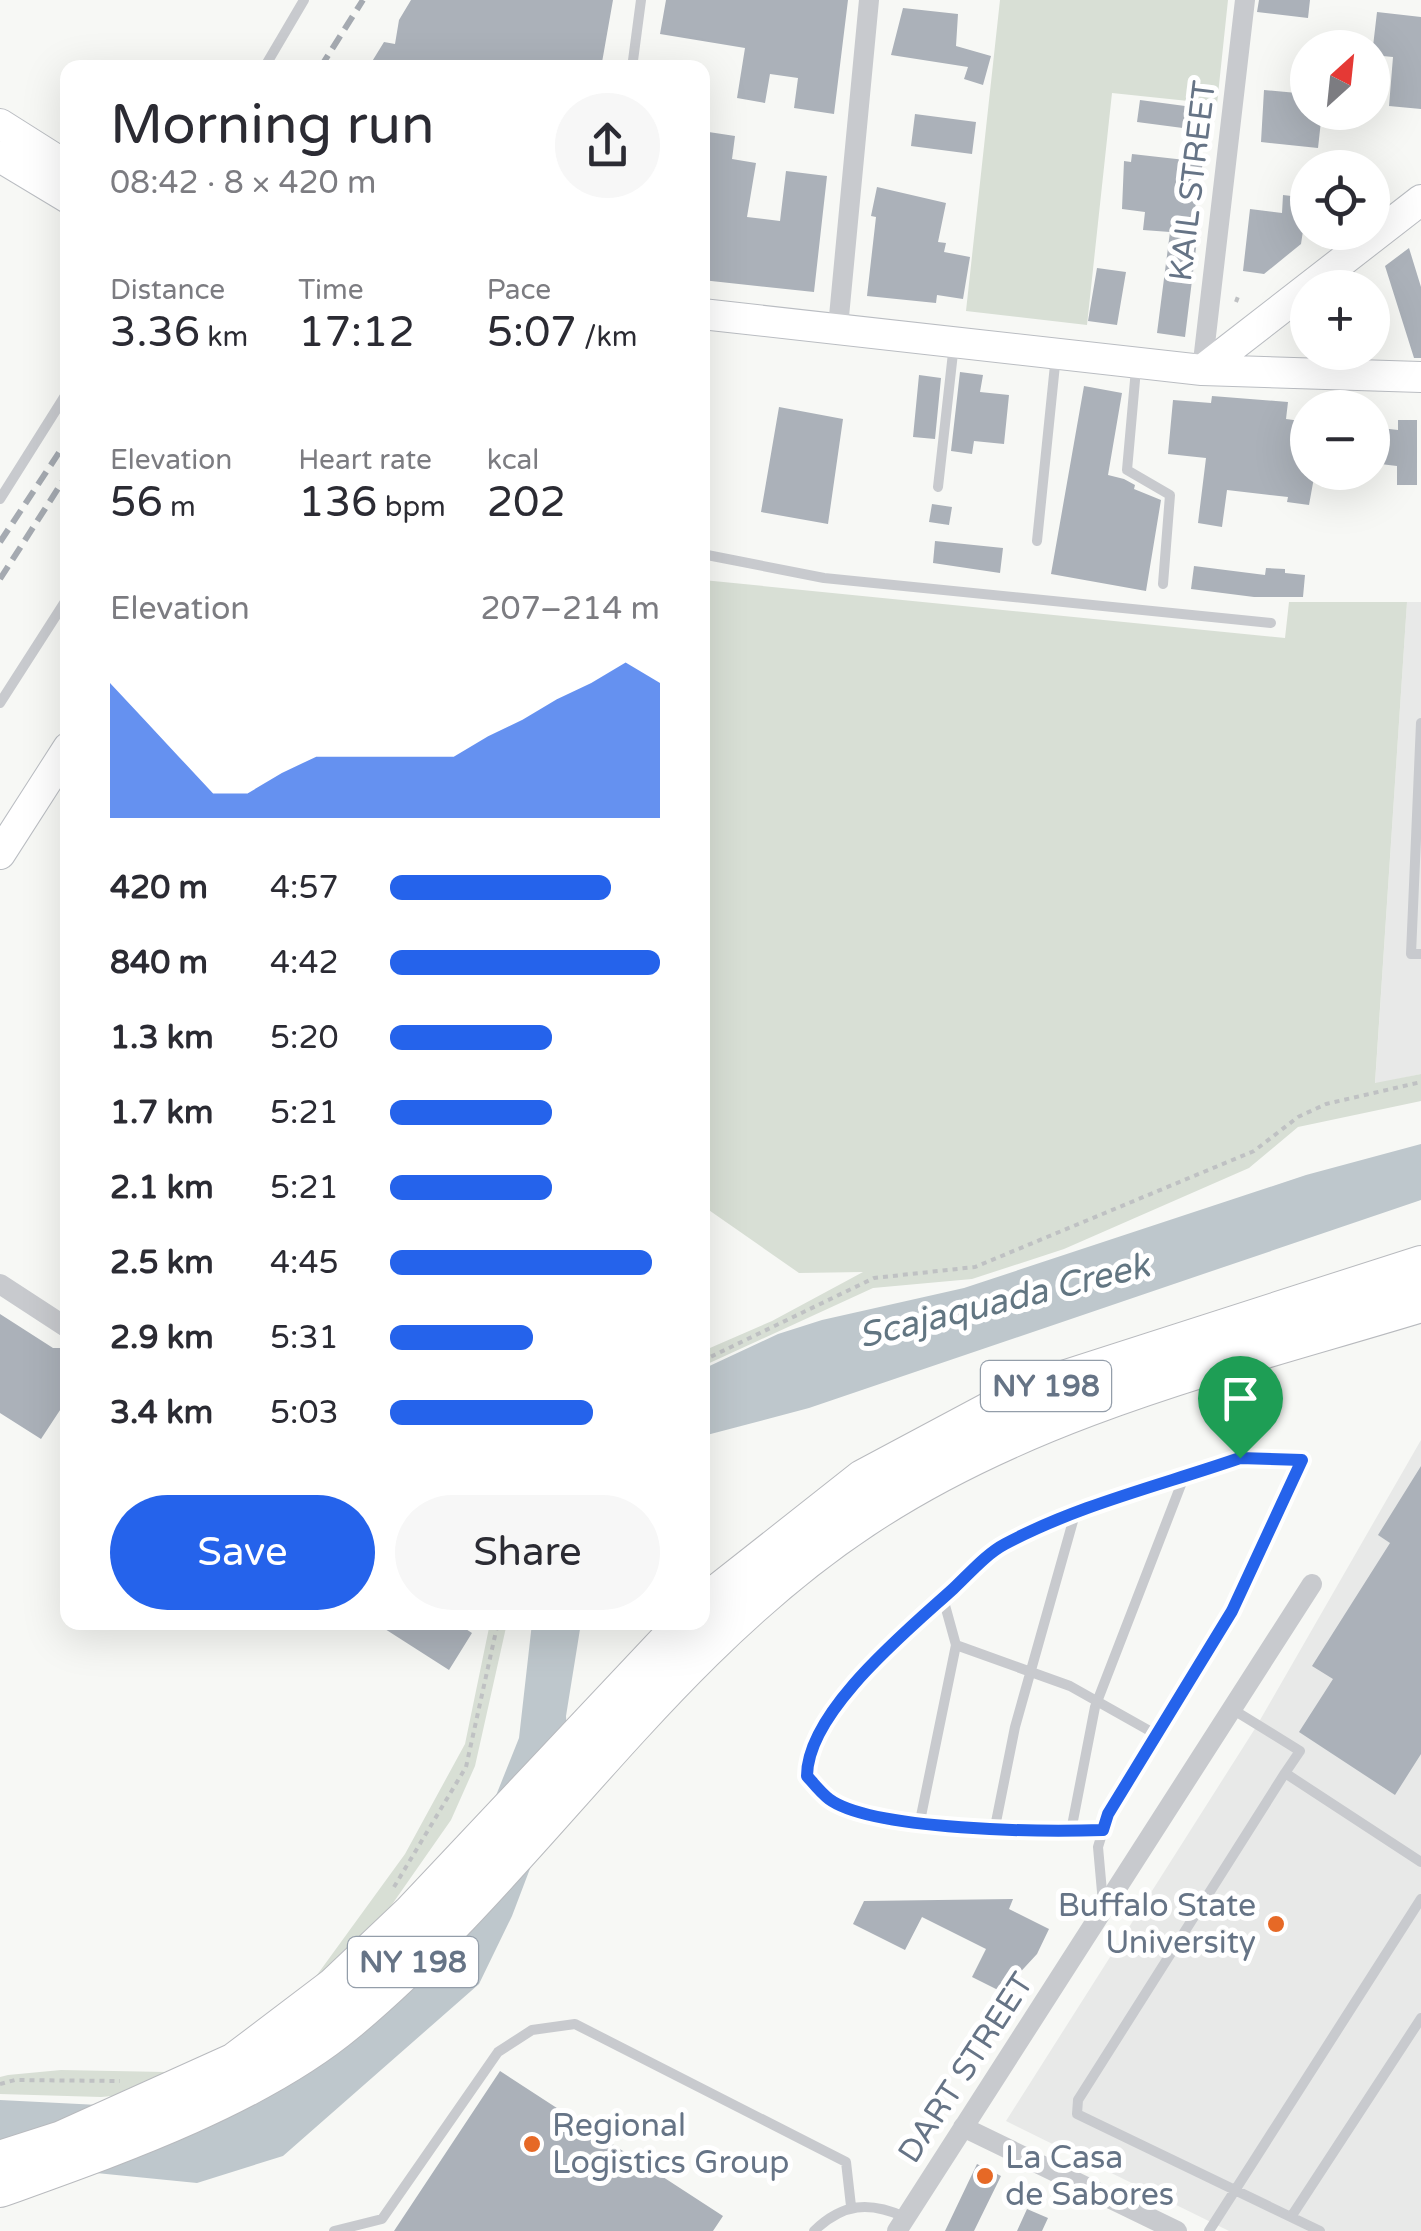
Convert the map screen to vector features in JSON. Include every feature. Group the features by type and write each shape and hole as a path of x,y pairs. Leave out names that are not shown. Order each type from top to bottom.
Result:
{"highway":[{"name":"NY 198","path":"718,1605 863,1479 1026,1392 1421,1266"},
{"name":"NY 198","path":"718,1605 1009,1436 1133,1390 1421,1303"},
{"name":"NY 198","path":"0,2160 62,2140 234,2062 334,1987 412,1914 678,1630"},
{"name":"NY 198","path":"0,2188 107,2149 234,2094 344,2025 429,1948 651,1701 701,1630"}],"main road":[{"path":"0,124 60,161"},
{"path":"0,157 60,193"},
{"path":"1330,270 1421,200"},
{"path":"1202,370 1290,301"},
{"path":"710,315 838,326 1202,370 1324,370 1421,377"},
{"path":"0,854 60,760"}],"street":[{"path":"838,326 869,0"},
{"name":"KAIL STREET","path":"1202,370 1245,0"},
{"path":"0,1284 60,1323"},
{"name":"DART STREET","path":"902,2224 1312,1584"},
{"path":"963,2128 1177,2231"}],"lane":[{"path":"269,60 304,0"},
{"path":"633,60 641,0"},
{"path":"938,488 954,343"},
{"path":"1037,540 1056,354"},
{"path":"1136,362 1127,470 1170,495 1163,584"},
{"path":"0,499 60,404"},
{"path":"710,556 824,578 1271,623"},
{"path":"0,703 60,609"},
{"path":"1421,724 1411,954 1421,954"},
{"path":"1103,1830 891,1819 830,1801 807,1776 807,1764 827,1721 894,1641 1000,1546 1075,1514 1240,1458 1302,1460 1232,1611 1103,1830 1098,1847 1104,1908"},
{"path":"1070,1831 1097,1701 1184,1477"},
{"path":"994,1827 1030,1672 1075,1514"},
{"path":"920,1821 956,1645 943,1598"},
{"path":"956,1645 1097,1701 1156,1735"},
{"path":"1232,1709 1300,1751 1078,2100 1077,2114 1320,2231"},
{"path":"1285,1773 1421,1862"},
{"path":"1209,2231 1421,1900"},
{"path":"1291,2217 1421,2018"},
{"path":"334,2231 382,2219 498,2052 532,2030 576,2024 846,2162 851,2206"},
{"path":"814,2231 851,2206 878,2205 902,2224"}],"path":[{"path":"1236,302 1239,294"},
{"path":"710,1357 874,1278 975,1267 1254,1152 1298,1117 1326,1104 1421,1082"},
{"path":"394,1888 466,1768 496,1630"},
{"path":"0,2084 132,2080"}],"shaded area":[{"path":"1000,0 1228,0 1217,104 1112,93 1087,325 966,311"},
{"path":"710,581 1285,638 1289,602 1407,602 1375,1083 1421,1074 1421,1101 1298,1127 1249,1168 1064,1249 972,1279 873,1288 710,1363 710,1348 772,1321 863,1272 799,1273 710,1211"},
{"path":"1407,602 1421,602 1421,1074 1375,1084"},
{"name":"Buffalo State University","path":"1421,1440 1421,2231 1229,2231 1006,2121 1256,1727"},
{"path":"489,1630 505,1630 475,1766 451,1820 363,1946 202,2088 101,2097 0,2094 0,2077 8,2075 61,2070 166,2072 227,2051 301,1997 405,1854 465,1744"}],"water":[{"name":"Scajaquada Creek","path":"1421,1144 1421,1200 809,1408 710,1434 710,1366 778,1334 822,1320 964,1288 1306,1175"},
{"path":"531,1630 580,1630 566,1716 569,1766 512,1916 479,1984 283,2156 197,2183 76,2171 0,2173 0,2100 158,2108 461,1883 519,1738"}],"building":[{"path":"411,0 613,0 602,60 373,60 384,42 395,44 399,20"},
{"path":"666,0 848,0 834,114 794,108 798,78 770,74 765,103 737,98 745,48 660,34"},
{"path":"1259,0 1310,0 1308,18 1257,12"},
{"path":"903,8 958,14 956,46 991,56 983,85 964,79 968,67 891,55"},
{"path":"1377,12 1421,17 1421,109 1390,106 1390,30 1375,30"},
{"path":"1264,90 1290,92 1290,130 1320,130 1318,148 1261,142"},
{"path":"1140,100 1200,108 1198,130 1137,122"},
{"path":"915,114 976,122 972,154 911,146"},
{"path":"710,132 735,136 732,159 756,163 747,217 780,221 786,171 827,176 814,292 710,281"},
{"path":"1132,154 1203,162 1190,239 1197,240 1185,337 1157,333 1170,232 1143,230 1145,212 1122,209 1124,161 1131,162"},
{"path":"877,187 946,203 938,242 946,243 944,252 970,257 963,299 937,295 936,303 867,296 876,217 871,216"},
{"path":"1283,195 1290,196 1290,250 1294,250 1264,274 1243,271 1250,209 1282,213"},
{"path":"1409,248 1421,287 1421,358 1414,358 1390,282 1390,270 1385,266"},
{"path":"1097,268 1126,272 1117,325 1088,321"},
{"path":"960,372 983,375 980,392 1009,395 1004,444 974,441 972,454 951,451"},
{"path":"919,375 941,378 935,439 913,437"},
{"path":"1084,386 1122,393 1108,475 1124,479 1135,485 1134,489 1161,500 1146,591 1051,574"},
{"path":"1212,396 1288,402 1290,490 1312,490 1309,505 1287,502 1288,497 1227,490 1222,527 1198,523 1206,458 1168,454 1173,400 1211,403"},
{"path":"779,407 843,419 828,524 761,512"},
{"path":"1398,420 1417,420 1417,485 1397,485 1397,466 1390,465 1390,429 1398,430"},
{"path":"932,504 952,507 949,525 929,522"},
{"path":"935,541 1003,548 1000,573 933,563"},
{"path":"1194,566 1265,575 1266,568 1285,569 1285,573 1305,575 1303,597 1254,597 1191,589"},
{"path":"0,1314 53,1348 60,1348 60,1410 41,1439 0,1413"},
{"path":"1421,1466 1421,1754 1395,1795 1299,1732 1333,1679 1312,1666 1390,1543 1378,1535"},
{"path":"386,1630 467,1630 472,1633 449,1670"},
{"path":"1013,1899 1009,1909 1049,1929 1037,1954 1002,1992 972,1977 986,1949 922,1917 905,1950 853,1924 864,1901"},
{"name":"Regional Logistics Group","path":"500,2071 723,2216 713,2231 394,2231"},
{"path":"977,2164 1001,2176 974,2231 945,2231"},
{"path":"1027,2209 1048,2218 1042,2231 1017,2231"}],"railway":[{"path":"325,60 363,0"},
{"path":"0,542 60,451"},
{"path":"0,579 60,485"}],"place":[{"name":"Buffalo State University","path":"1276,1924"},
{"name":"Regional Logistics Group","path":"532,2144"},
{"name":"La Casa de Sabores","path":"985,2176"}],"route":[{"path":"1240,1458 1302,1460 1232,1611 1108,1814 1103,1830 1055,1832 891,1819 830,1801 807,1776 807,1764 827,1721 894,1641 1000,1546 1049,1523 1240,1458"}]}
